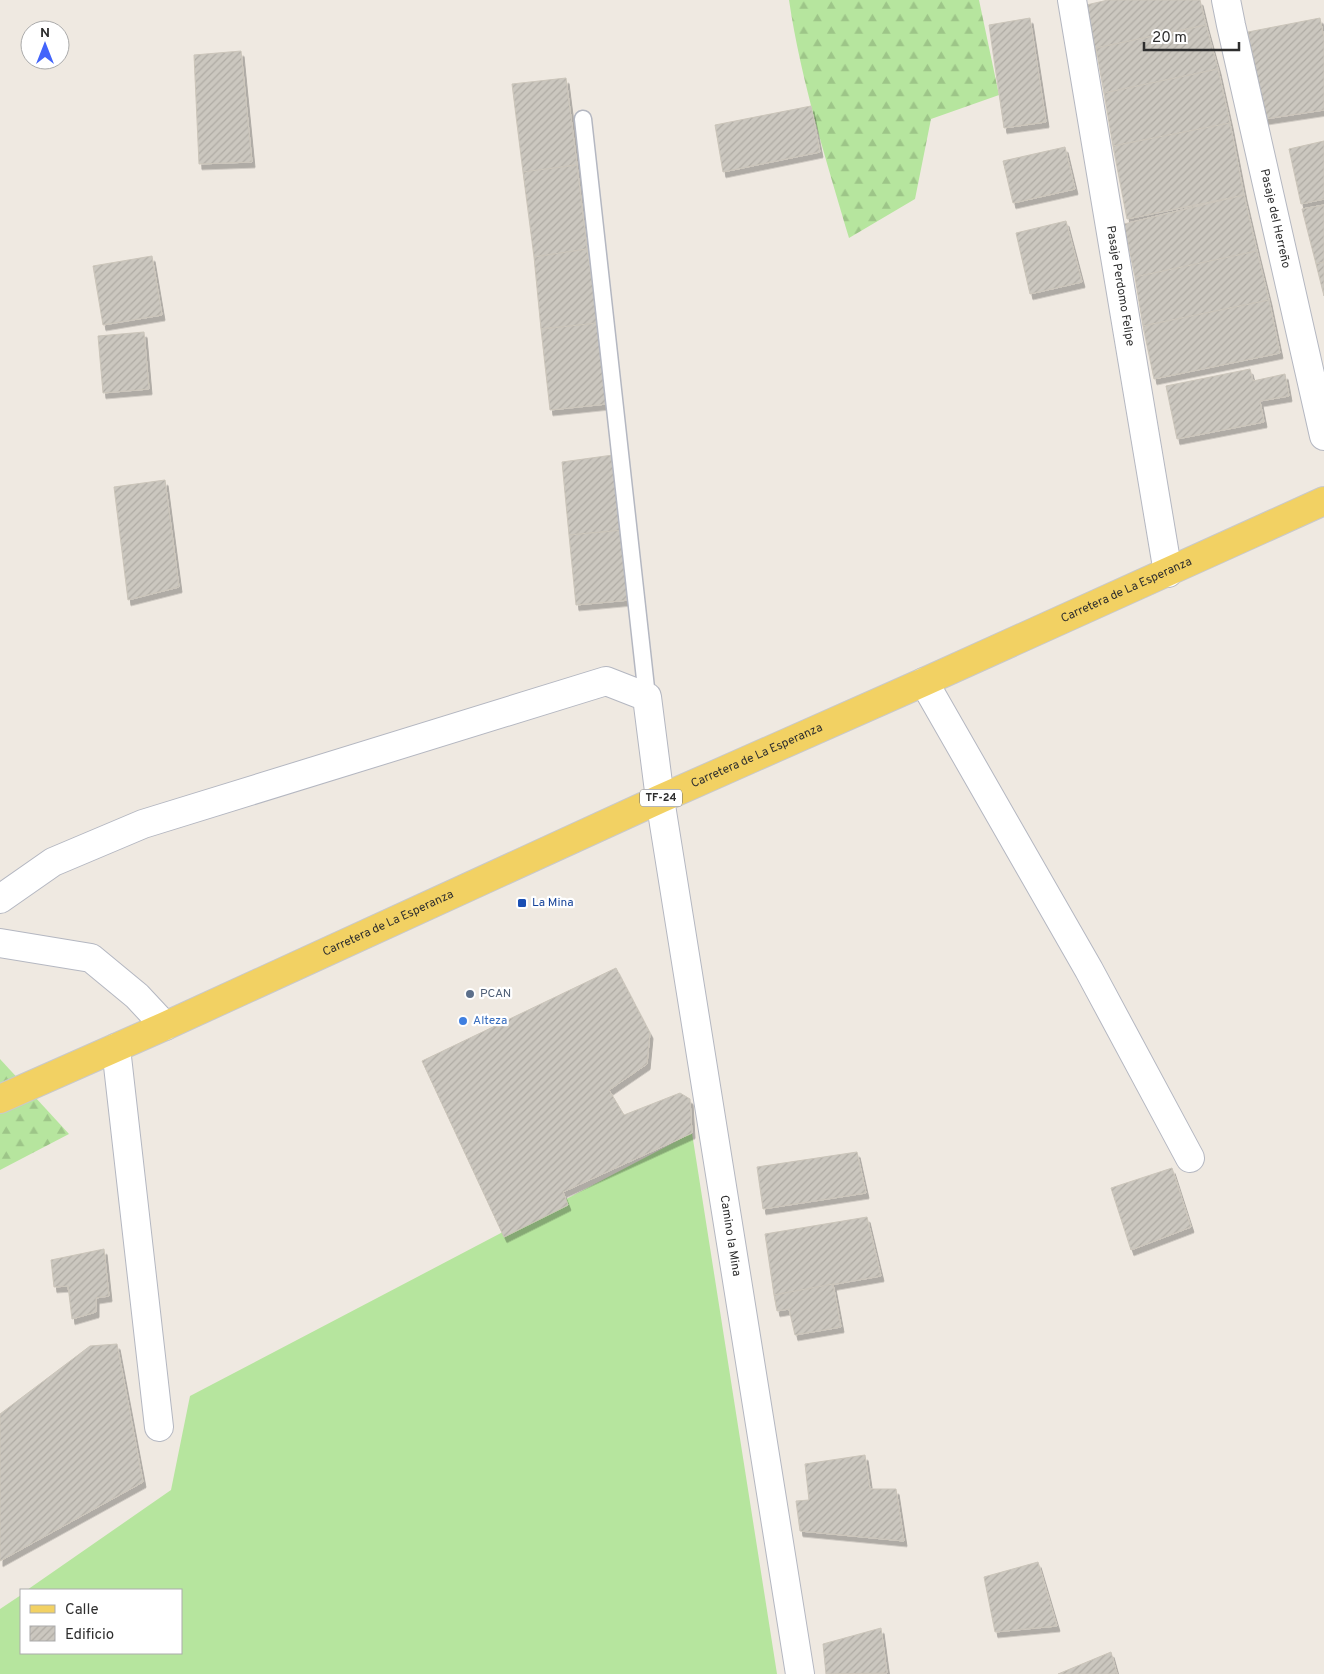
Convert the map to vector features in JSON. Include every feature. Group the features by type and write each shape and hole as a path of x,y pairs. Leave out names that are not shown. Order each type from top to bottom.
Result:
{"main road":[{"name":"Carretera de La Esperanza","path":"0,1099 165,1026 660,799 1324,501"}],"street":[{"name":"Pasaje Perdomo Felipe","path":"1072,0 1168,572"},
{"name":"Pasaje del Herreño","path":"1226,0 1230,25 1324,436"},
{"path":"0,899 54,862 152,821 606,681 647,697"},
{"path":"924,682 1089,970 1190,1158"},
{"name":"Camino la Mina","path":"647,697 660,799 800,1674"},
{"path":"0,943 91,958 137,996 165,1026"},
{"path":"116,1048 159,1428"}],"lane":[{"path":"583,119 647,697"}],"green space":[{"path":"789,0 979,0 999,95 931,119 915,199 849,238 807,90"},
{"path":"0,1059 69,1134 0,1170"},
{"path":"692,1133 777,1674 0,1674 0,1609 20,1596 20,1654 182,1654 182,1589 28,1589 171,1490 190,1396"}],"building":[{"path":"1108,0 1200,0 1206,25 1096,48 1093,51 1082,6"},
{"path":"1030,18 1046,122 1004,128 989,25"},
{"path":"1320,18 1324,38 1324,110 1265,119 1248,32"},
{"path":"1206,25 1218,69 1104,93 1096,48"},
{"path":"241,51 252,162 199,164 194,55"},
{"path":"1218,69 1230,123 1113,146 1104,93"},
{"path":"566,78 577,165 523,172 512,84"},
{"path":"811,106 820,152 723,172 715,125"},
{"path":"1230,123 1244,195 1127,219 1113,146"},
{"path":"1324,141 1324,199 1301,204 1289,149"},
{"path":"1065,147 1075,189 1013,203 1003,161"},
{"path":"577,165 587,249 534,257 523,172"},
{"path":"1244,195 1257,251 1135,277 1124,224"},
{"path":"1324,205 1324,262 1316,264 1302,209"},
{"path":"1066,221 1082,282 1030,294 1016,233"},
{"path":"587,249 598,323 541,329 534,257"},
{"path":"1257,251 1269,300 1143,326 1135,277"},
{"path":"152,256 162,315 103,325 93,266"},
{"path":"1324,262 1324,296 1316,264"},
{"path":"1269,300 1280,353 1154,379 1143,326"},
{"path":"598,323 607,404 550,410 541,329"},
{"path":"144,332 149,389 103,393 98,336"},
{"path":"1250,369 1253,381 1285,374 1289,396 1260,401 1264,422 1177,439 1166,386"},
{"path":"613,455 624,530 569,535 562,462"},
{"path":"165,480 179,587 128,600 114,487"},
{"path":"624,530 630,600 576,605 569,535"},
{"path":"616,968 650,1033 647,1064 609,1090 624,1115 680,1093 690,1099 692,1133 563,1192 568,1205 504,1237 422,1061"},
{"path":"857,1152 866,1193 763,1209 757,1167"},
{"path":"1172,1168 1191,1227 1131,1250 1111,1188"},
{"path":"867,1217 881,1276 774,1295 765,1234"},
{"path":"104,1249 109,1296 96,1298 96,1312 72,1319 68,1286 54,1287 51,1260"},
{"path":"833,1284 841,1327 795,1335 789,1309 777,1311 774,1295"},
{"path":"117,1344 143,1482 0,1561 0,1414 90,1346"},
{"path":"865,1455 870,1489 896,1489 904,1541 800,1531 796,1501 809,1500 805,1464"},
{"path":"1038,1562 1057,1626 995,1632 984,1577"},
{"path":"881,1628 887,1673 826,1674 823,1644"},
{"path":"1111,1652 1117,1674 1058,1674"}],"place":[{"name":"La Mina","path":"522,903"},
{"name":"PCAN","path":"470,994"},
{"name":"Alteza","path":"463,1021"}]}
